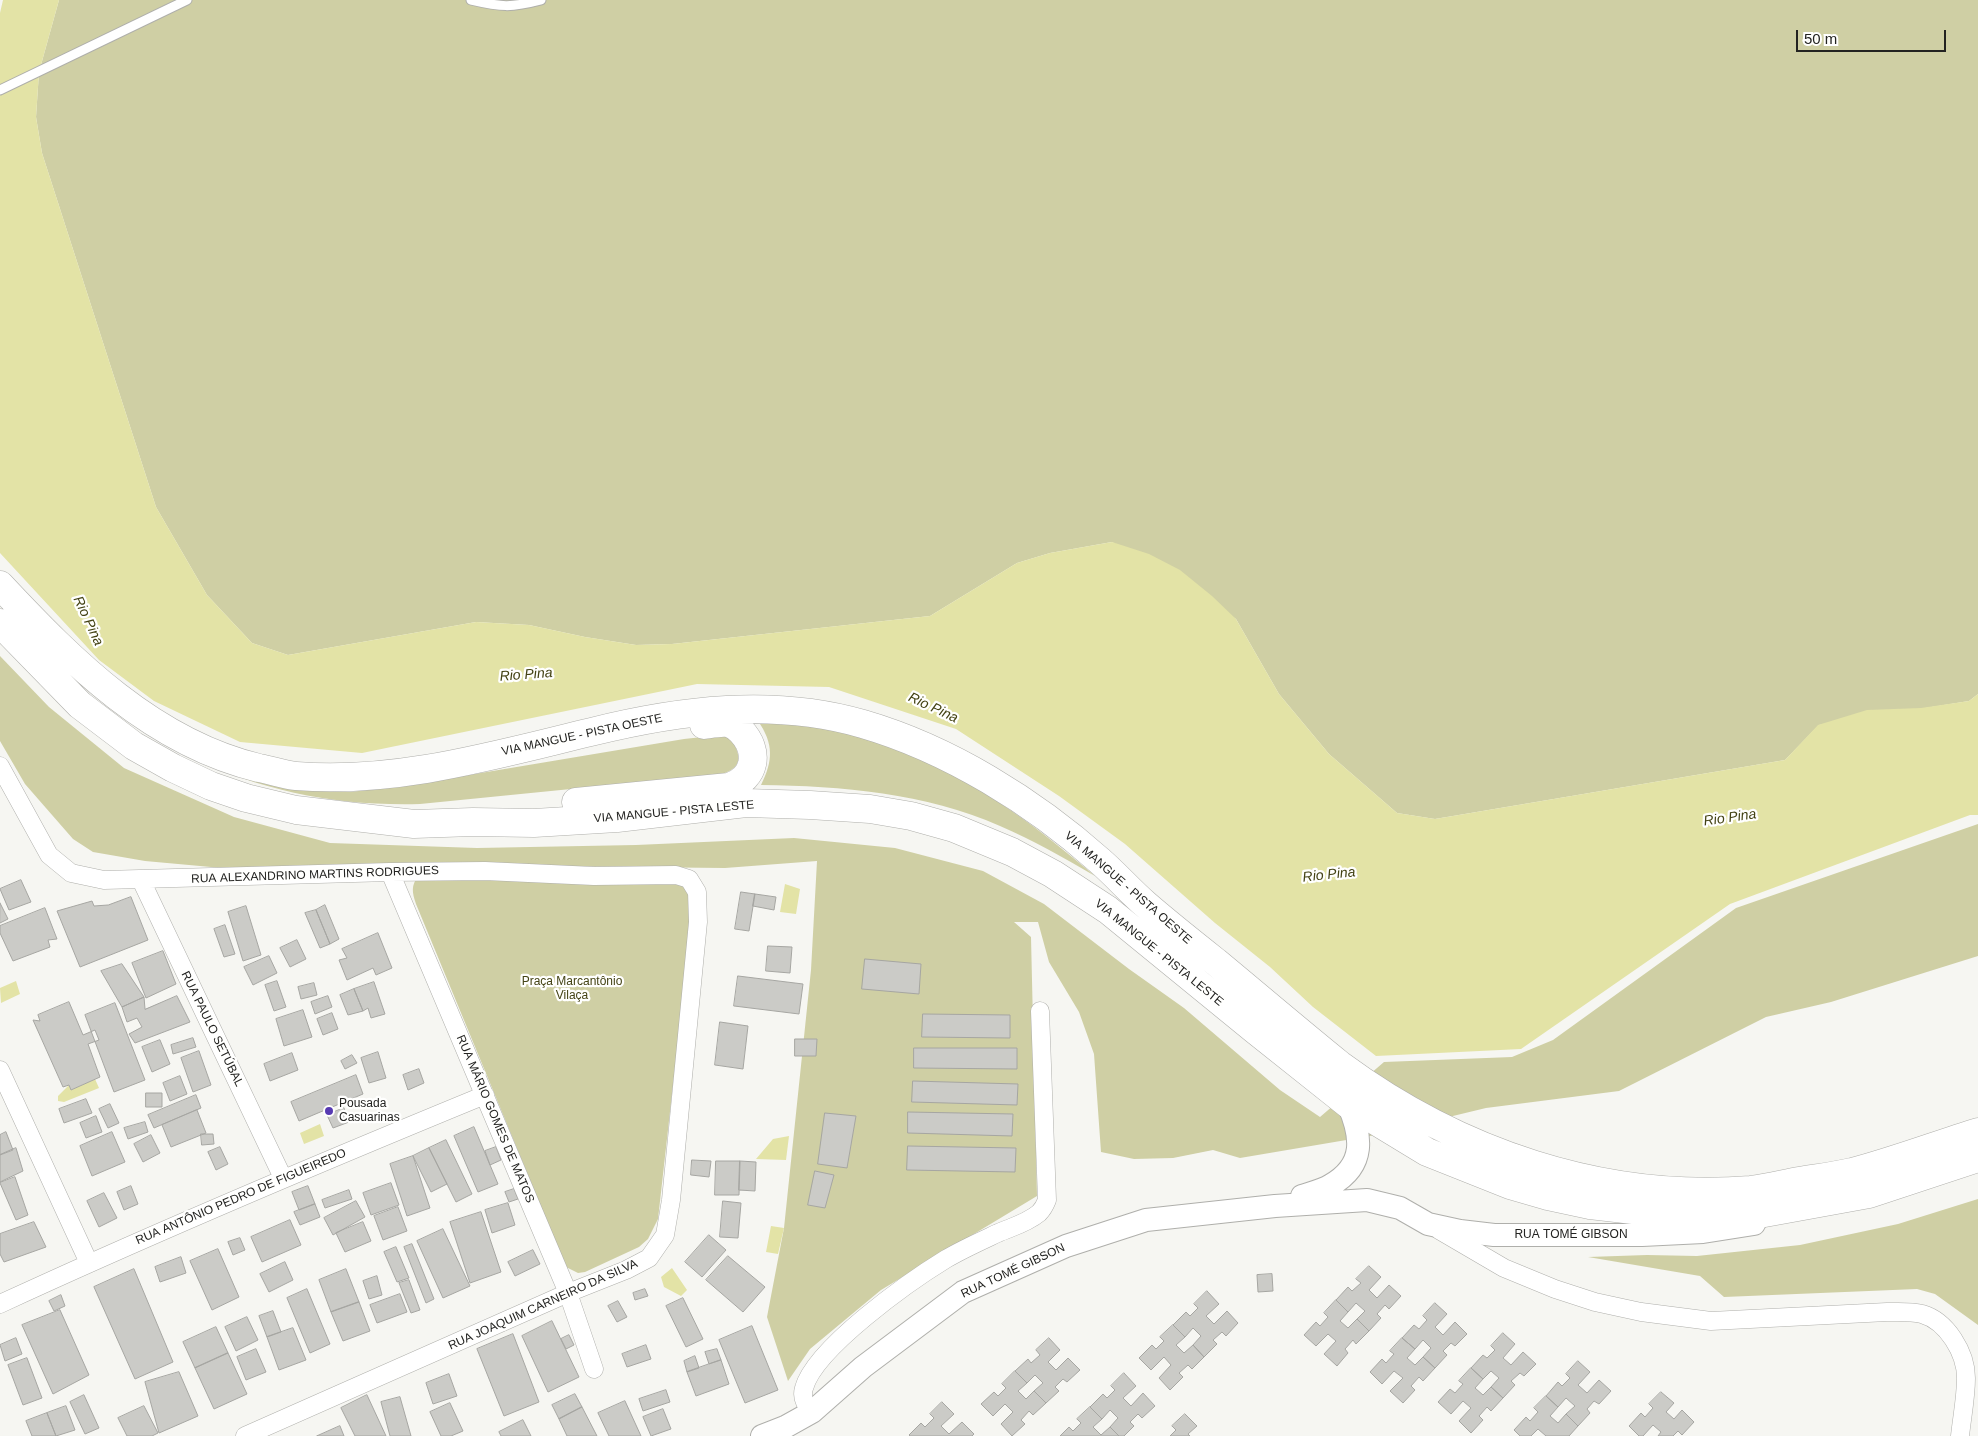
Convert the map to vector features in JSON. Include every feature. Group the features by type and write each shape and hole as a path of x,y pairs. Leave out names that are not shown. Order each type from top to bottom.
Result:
{"main road":[{"name":"VIA MANGUE - PISTA OESTE","path":"0,585 75,662 132,708 182,740 240,763 294,776 385,775 438,767 636,721 707,710 789,711 861,723 909,740 954,760 997,784 1099,860 1331,1074 1390,1099 1437,1126 1476,1145 1559,1173 1632,1187 1692,1191 1752,1190 1851,1172 1978,1132"},
{"name":"VIA MANGUE - PISTA LESTE","path":"0,623 80,705 134,746 211,786 246,798 296,810 403,823 534,823 617,818 746,803 870,809 911,816 954,828 1012,852 1053,874 1108,910 1331,1074 1348,1104 1427,1152 1510,1185 1590,1205 1685,1216 1759,1214 1868,1194 1978,1158"},
{"path":"403,823 497,810 729,787 743,780 749,774 751,767 752,748 747,738 738,728 728,723 567,738"}],"street":[{"name":"RUA ALEXANDRINO MARTINS RODRIGUES","path":"0,766 49,855 72,874 104,880 390,872 485,872 594,876 676,875 689,879"},
{"name":"RUA MÁRIO GOMES DE MATOS","path":"390,872 568,1294 594,1369"},
{"name":"RUA JOAQUIM CARNEIRO DA SILVA","path":"245,1436 626,1270 649,1258 665,1234 670,1200 698,922 697,892 689,879"},
{"name":"RUA PAULO SETÚBAL","path":"141,880 283,1178"},
{"path":"812,1412 804,1403 803,1390 810,1375 828,1351 853,1328 912,1281 947,1258 1023,1223 1040,1212 1047,1200 1040,1011"},
{"path":"0,1070 88,1263"},
{"name":"RUA ANTÔNIO PEDRO DE FIGUEIREDO","path":"0,1304 88,1263 283,1178 485,1095"},
{"name":"RUA TOMÉ GIBSON","path":"1275,1206 1331,1185 1347,1172 1356,1159 1360,1141 1356,1121 1348,1104"},
{"name":"RUA TOMÉ GIBSON","path":"762,1436 787,1431 812,1412 863,1366 963,1292 1001,1273 1066,1246 1146,1220 1275,1206 1367,1200 1400,1208 1428,1224 1460,1231 1494,1235 1571,1236 1703,1232 1780,1220 1868,1194"},
{"path":"1428,1224 1504,1268 1555,1289 1595,1302 1641,1312 1711,1320 1887,1312 1923,1314 1936,1321 1949,1333 1964,1361 1966,1376 1960,1436"}],"lane":[{"path":"0,90 187,0"},
{"path":"472,0 501,7 541,0"}],"green space":[{"path":"59,0 1978,0 1978,694 1969,701 1819,725 1785,760 1435,819 1397,813 1329,754 1279,694 1236,619 1112,542 1050,553 1017,563 930,616 672,644 636,645 585,637 529,625 476,622 288,655 252,643 207,595 156,507 42,153 36,117 39,72"},
{"path":"0,656 49,707 124,768 234,817 330,843 477,848 636,845 794,838 895,848 983,871 1044,904 1184,1008 1280,1090 1320,1117 1384,1062 1512,1057 1553,1040 1736,908 1978,824 1978,956 1831,1002 1766,1017 1619,1091 1486,1108 1370,1136 1240,1158 1213,1150 1173,1158 1134,1159 1101,1152 1094,1054 1079,1012 1049,962 1038,922 1014,922 1031,937 1037,1196 881,1290 810,1349 788,1381 767,1317 784,1228 811,970 817,861 725,868 531,866 222,868 145,861 93,852 73,839 25,784 0,741"},
{"path":"758,721 808,726 841,732 902,749 945,770 990,796 1034,827 1095,876 1012,831 972,815 942,806 913,799 852,790 761,785 768,768 770,753 767,737"},
{"path":"721,735 730,737 738,754 737,763 734,768 722,774 420,804 359,802 301,794 245,779 188,756 266,784 322,791 350,792 403,786 684,739"},
{"name":"Praça Marcantônio Vilaça","path":"418,876 674,882 689,888 693,906 658,1219 648,1239 639,1247 585,1272 578,1273 566,1267 416,904 413,889"},
{"path":"1978,1199 1978,1325 1935,1294 1917,1289 1724,1297 1700,1276 1588,1257 1697,1256 1800,1245 1898,1224"}],"water":[{"name":"Rio Pina","path":"3,0 59,0 39,72 36,117 42,153 156,507 207,595 252,643 288,655 476,622 529,625 585,637 636,645 672,644 930,616 1017,563 1050,553 1112,542 1149,554 1180,570 1212,596 1236,619 1279,694 1329,754 1397,813 1435,819 1785,760 1818,725 1867,710 1921,708 1969,701 1978,694 1978,815 1970,815 1730,904 1521,1049 1376,1056 1313,1007 1270,967 1215,923 1125,844 1059,796 956,729 829,687 697,684 362,753 240,742 154,701 99,660 0,553 0,13"},
{"path":"785,884 800,889 796,914 780,912"},
{"path":"16,981 20,994 1,1003 0,988"},
{"path":"95,1079 99,1088 64,1102 58,1101 58,1096 69,1085 71,1090"},
{"path":"320,1124 324,1136 304,1144 300,1133"},
{"path":"789,1136 786,1160 756,1159 773,1139"},
{"path":"771,1226 784,1228 778,1254 766,1252"},
{"path":"672,1268 687,1290 681,1296 664,1287 661,1277"}],"building":[{"path":"21,880 31,902 9,910 0,889"},
{"path":"741,892 755,894 749,931 735,929"},
{"path":"755,894 776,897 774,910 753,906"},
{"path":"131,897 148,940 80,967 57,911 92,901 94,906 108,905"},
{"path":"0,903 8,919 0,923"},
{"path":"325,905 339,939 330,944 316,910"},
{"path":"246,906 261,955 243,961 228,912"},
{"path":"45,908 57,939 48,940 50,947 13,961 0,933 0,926"},
{"path":"316,910 330,944 320,948 305,913"},
{"path":"225,925 235,954 224,957 214,929"},
{"path":"378,933 392,968 376,975 373,968 347,980 339,960 347,958 342,949"},
{"path":"297,940 306,959 290,967 280,948"},
{"path":"768,946 792,947 790,973 766,971"},
{"path":"163,951 176,984 146,998 132,963"},
{"path":"269,956 277,973 253,985 244,967"},
{"path":"865,959 921,964 919,994 862,989"},
{"path":"122,964 144,997 122,1007 101,971"},
{"path":"738,976 803,984 799,1014 734,1006"},
{"path":"277,981 286,1007 274,1011 265,985"},
{"path":"374,982 385,1014 371,1018 368,1008 363,1011 354,989"},
{"path":"314,983 317,995 301,999 298,987"},
{"path":"354,989 363,1011 348,1015 340,995"},
{"path":"177,996 190,1022 135,1043 129,1034 142,1027 137,1018 127,1022 122,1007 144,997 145,1009"},
{"path":"328,996 332,1007 315,1014 311,1002"},
{"path":"69,1002 83,1035 95,1030 99,1040 88,1044 100,1077 71,1090 69,1085 63,1087 33,1020 40,1021 38,1015"},
{"path":"115,1003 145,1080 114,1092 85,1015"},
{"path":"303,1010 312,1037 284,1046 276,1019"},
{"path":"332,1013 338,1029 323,1035 317,1019"},
{"path":"923,1014 1010,1015 1010,1038 922,1037"},
{"path":"720,1022 748,1026 743,1069 715,1065"},
{"path":"193,1038 196,1047 173,1054 171,1045"},
{"path":"795,1039 817,1039 816,1056 795,1056"},
{"path":"160,1040 170,1064 152,1072 142,1047"},
{"path":"914,1048 1017,1048 1017,1069 914,1068"},
{"path":"199,1051 211,1085 193,1092 181,1058"},
{"path":"378,1052 386,1078 369,1083 361,1058"},
{"path":"292,1053 298,1070 270,1081 264,1064"},
{"path":"352,1055 357,1063 345,1069 341,1061"},
{"path":"419,1069 424,1083 408,1090 403,1075"},
{"path":"356,1075 363,1094 299,1121 291,1102"},
{"path":"180,1076 187,1094 170,1101 163,1083"},
{"path":"913,1081 1018,1084 1017,1105 912,1102"},
{"path":"146,1093 162,1093 162,1107 146,1107"},
{"path":"196,1095 201,1108 154,1128 148,1115"},
{"path":"86,1099 92,1113 64,1123 59,1109"},
{"path":"110,1104 119,1123 108,1128 99,1109"},
{"path":"344,1108 349,1122 333,1128 327,1115"},
{"path":"197,1110 206,1133 171,1147 162,1125"},
{"path":"908,1112 1013,1114 1012,1136 908,1133"},
{"path":"825,1113 856,1116 847,1168 818,1164"},
{"path":"96,1116 102,1132 86,1138 80,1123"},
{"path":"145,1122 148,1132 128,1139 124,1128"},
{"path":"474,1127 498,1184 478,1192 454,1136"},
{"path":"6,1132 13,1150 0,1155 0,1135"},
{"path":"112,1132 125,1162 92,1176 80,1146"},
{"path":"201,1134 213,1134 214,1144 202,1145"},
{"path":"151,1135 160,1153 143,1162 134,1144"},
{"path":"446,1140 472,1194 456,1202 429,1148"},
{"path":"908,1146 1016,1148 1015,1172 907,1170"},
{"path":"220,1147 228,1164 216,1170 208,1152"},
{"path":"496,1147 501,1160 490,1165 485,1151"},
{"path":"16,1148 23,1171 0,1182 0,1155"},
{"path":"429,1148 447,1184 431,1192 413,1156"},
{"path":"413,1156 430,1208 407,1216 390,1164"},
{"path":"692,1160 711,1161 709,1177 691,1175"},
{"path":"716,1161 740,1161 739,1195 715,1195"},
{"path":"740,1161 756,1162 755,1191 739,1190"},
{"path":"815,1171 834,1175 825,1208 808,1205"},
{"path":"15,1177 28,1215 16,1220 0,1183"},
{"path":"391,1183 399,1205 371,1215 363,1193"},
{"path":"131,1186 138,1204 124,1210 117,1192"},
{"path":"308,1186 315,1204 299,1210 292,1192"},
{"path":"514,1189 518,1199 509,1202 505,1192"},
{"path":"349,1190 352,1199 325,1208 322,1200"},
{"path":"104,1193 117,1218 99,1227 87,1201"},
{"path":"356,1201 365,1217 333,1235 324,1218"},
{"path":"723,1201 741,1203 738,1238 720,1237"},
{"path":"508,1203 515,1225 492,1233 485,1210"},
{"path":"315,1204 320,1217 300,1225 294,1212"},
{"path":"398,1207 407,1231 383,1240 374,1216"},
{"path":"481,1212 501,1272 470,1283 450,1222"},
{"path":"290,1220 301,1245 262,1262 251,1237"},
{"path":"34,1222 46,1247 4,1262 0,1254 0,1234"},
{"path":"363,1222 371,1241 345,1252 336,1233"},
{"path":"443,1229 470,1286 443,1298 417,1241"},
{"path":"709,1235 726,1250 702,1277 685,1262"},
{"path":"240,1238 245,1250 233,1255 228,1242"},
{"path":"412,1244 434,1299 426,1303 404,1247"},
{"path":"396,1247 409,1278 397,1282 384,1252"},
{"path":"218,1249 239,1297 212,1310 190,1261"},
{"path":"533,1250 540,1264 515,1276 508,1262"},
{"path":"728,1256 765,1287 743,1312 706,1280"},
{"path":"181,1257 186,1273 160,1282 155,1267"},
{"path":"285,1262 293,1280 269,1292 260,1274"},
{"path":"1369,1266 1381,1277 1369,1290 1377,1298 1389,1285 1401,1296 1389,1309 1385,1305 1377,1314 1381,1318 1369,1331 1357,1319 1365,1311 1356,1303 1348,1312 1336,1300 1348,1287 1352,1291 1361,1283 1356,1279"},
{"path":"134,1269 173,1362 135,1379 94,1287"},
{"path":"346,1269 359,1302 331,1312 319,1280"},
{"path":"1272,1274 1273,1291 1258,1292 1257,1275"},
{"path":"377,1276 382,1295 369,1299 363,1281"},
{"path":"409,1280 420,1310 411,1313 399,1283"},
{"path":"307,1289 330,1344 310,1353 287,1298"},
{"path":"645,1289 648,1296 635,1300 633,1293"},
{"path":"1207,1291 1219,1304 1206,1316 1214,1324 1227,1311 1238,1323 1226,1336 1222,1332 1213,1340 1217,1344 1204,1357 1193,1345 1201,1336 1193,1328 1185,1337 1173,1325 1186,1312 1190,1316 1198,1308 1194,1304"},
{"path":"400,1294 407,1312 377,1323 370,1305"},
{"path":"61,1295 65,1306 54,1311 49,1301"},
{"path":"683,1298 703,1339 686,1347 666,1306"},
{"path":"1336,1300 1348,1312 1340,1321 1348,1328 1357,1319 1369,1331 1356,1344 1353,1340 1345,1349 1348,1353 1337,1366 1324,1354 1336,1341 1328,1334 1316,1346 1304,1335 1316,1322 1320,1326 1328,1317 1324,1313"},
{"path":"618,1301 627,1317 617,1322 608,1306"},
{"path":"359,1302 370,1331 343,1341 331,1312"},
{"path":"1435,1303 1447,1314 1435,1327 1443,1335 1455,1322 1467,1334 1455,1346 1451,1343 1443,1351 1447,1355 1435,1368 1423,1357 1431,1348 1423,1340 1415,1349 1402,1338 1414,1325 1419,1329 1427,1320 1423,1316"},
{"path":"60,1310 89,1375 53,1394 22,1325"},
{"path":"273,1311 281,1332 267,1337 259,1316"},
{"path":"247,1317 258,1340 236,1351 225,1327"},
{"path":"552,1321 579,1377 548,1392 522,1336"},
{"path":"1173,1325 1185,1337 1176,1345 1184,1353 1193,1345 1204,1357 1192,1369 1188,1365 1179,1373 1183,1377 1170,1390 1159,1378 1171,1365 1164,1357 1151,1370 1139,1358 1152,1345 1156,1349 1164,1341 1160,1337"},
{"path":"752,1326 778,1390 745,1403 719,1340"},
{"path":"216,1327 228,1353 195,1368 183,1342"},
{"path":"293,1328 306,1360 279,1370 267,1337"},
{"path":"1503,1333 1515,1344 1503,1358 1511,1365 1523,1352 1536,1364 1524,1376 1520,1373 1511,1381 1515,1385 1503,1398 1491,1387 1499,1378 1491,1371 1483,1379 1471,1368 1483,1355 1487,1358 1495,1350 1491,1346"},
{"path":"513,1334 539,1402 504,1416 477,1349"},
{"path":"569,1335 574,1345 566,1349 561,1339"},
{"path":"16,1338 22,1354 5,1361 0,1345"},
{"path":"1049,1338 1060,1350 1048,1362 1056,1370 1068,1358 1080,1370 1067,1382 1063,1379 1055,1387 1059,1391 1046,1403 1034,1391 1043,1383 1035,1375 1027,1383 1015,1371 1028,1359 1031,1363 1040,1355 1036,1350"},
{"path":"1402,1338 1415,1349 1407,1358 1415,1365 1423,1357 1435,1368 1423,1381 1419,1377 1411,1386 1415,1390 1403,1403 1390,1391 1403,1378 1394,1371 1382,1384 1370,1372 1382,1359 1386,1363 1394,1354 1390,1351"},
{"path":"646,1345 651,1359 627,1367 622,1354"},
{"path":"256,1349 266,1372 246,1380 237,1357"},
{"path":"717,1349 721,1360 709,1364 705,1352"},
{"path":"228,1353 247,1394 214,1409 195,1368"},
{"path":"695,1356 699,1368 687,1372 684,1361"},
{"path":"27,1358 42,1398 23,1405 8,1365"},
{"path":"721,1360 729,1384 696,1396 687,1372"},
{"path":"1578,1361 1590,1372 1578,1385 1587,1393 1599,1380 1611,1391 1599,1404 1594,1401 1587,1409 1590,1413 1578,1426 1566,1414 1575,1406 1566,1398 1558,1407 1546,1396 1558,1382 1562,1386 1570,1378 1566,1374"},
{"path":"1471,1368 1483,1379 1475,1388 1483,1395 1491,1387 1503,1398 1491,1411 1487,1407 1479,1416 1483,1420 1471,1433 1459,1421 1471,1408 1463,1401 1451,1414 1438,1402 1450,1389 1455,1393 1463,1384 1459,1381"},
{"path":"1015,1371 1027,1383 1018,1391 1026,1399 1034,1391 1046,1403 1033,1415 1029,1411 1021,1420 1025,1424 1012,1436 1001,1424 1013,1412 1005,1404 993,1416 981,1404 994,1392 998,1396 1006,1388 1002,1384"},
{"path":"179,1372 198,1416 159,1433 145,1382"},
{"path":"1124,1373 1136,1386 1123,1398 1131,1406 1143,1393 1155,1406 1142,1418 1138,1414 1130,1422 1134,1426 1124,1436 1119,1436 1110,1427 1118,1418 1110,1410 1102,1419 1090,1407 1103,1394 1107,1398 1115,1390 1111,1386"},
{"path":"449,1374 457,1396 433,1404 426,1383"},
{"path":"666,1390 670,1402 643,1411 639,1399"},
{"path":"1661,1392 1674,1403 1666,1412 1674,1419 1682,1410 1694,1422 1682,1435 1678,1431 1673,1436 1658,1436 1661,1432 1653,1425 1643,1436 1639,1436 1629,1426 1641,1413 1645,1417 1653,1408 1649,1404"},
{"path":"575,1394 582,1407 559,1419 552,1405"},
{"path":"84,1395 99,1428 85,1434 70,1402"},
{"path":"367,1395 386,1436 355,1436 341,1408"},
{"path":"1546,1396 1558,1407 1550,1416 1558,1423 1566,1414 1578,1426 1569,1436 1546,1436 1538,1429 1531,1436 1520,1436 1514,1430 1526,1417 1530,1421 1538,1412 1534,1408"},
{"path":"400,1397 411,1436 390,1436 381,1402"},
{"path":"625,1401 641,1436 609,1436 598,1413"},
{"path":"942,1402 954,1414 941,1426 949,1434 962,1422 974,1434 972,1436 910,1436 921,1423 925,1427 934,1418 930,1414"},
{"path":"450,1403 463,1431 451,1436 441,1436 430,1412"},
{"path":"66,1406 75,1430 56,1436 47,1413"},
{"path":"144,1406 158,1433 152,1436 127,1436 118,1418"},
{"path":"582,1407 597,1436 567,1436 559,1419"},
{"path":"1090,1407 1102,1419 1093,1427 1101,1435 1110,1427 1119,1436 1060,1436 1069,1427 1073,1431 1081,1423 1077,1419"},
{"path":"663,1409 671,1429 651,1436 643,1417"},
{"path":"47,1413 56,1436 32,1436 26,1421"},
{"path":"1185,1414 1197,1426 1188,1434 1190,1436 1170,1436 1176,1430 1172,1426"},
{"path":"523,1420 531,1436 501,1436 499,1432"},
{"path":"340,1426 344,1436 317,1436"}],"place":[{"name":"Pousada Casuarinas","path":"329,1111"}]}
